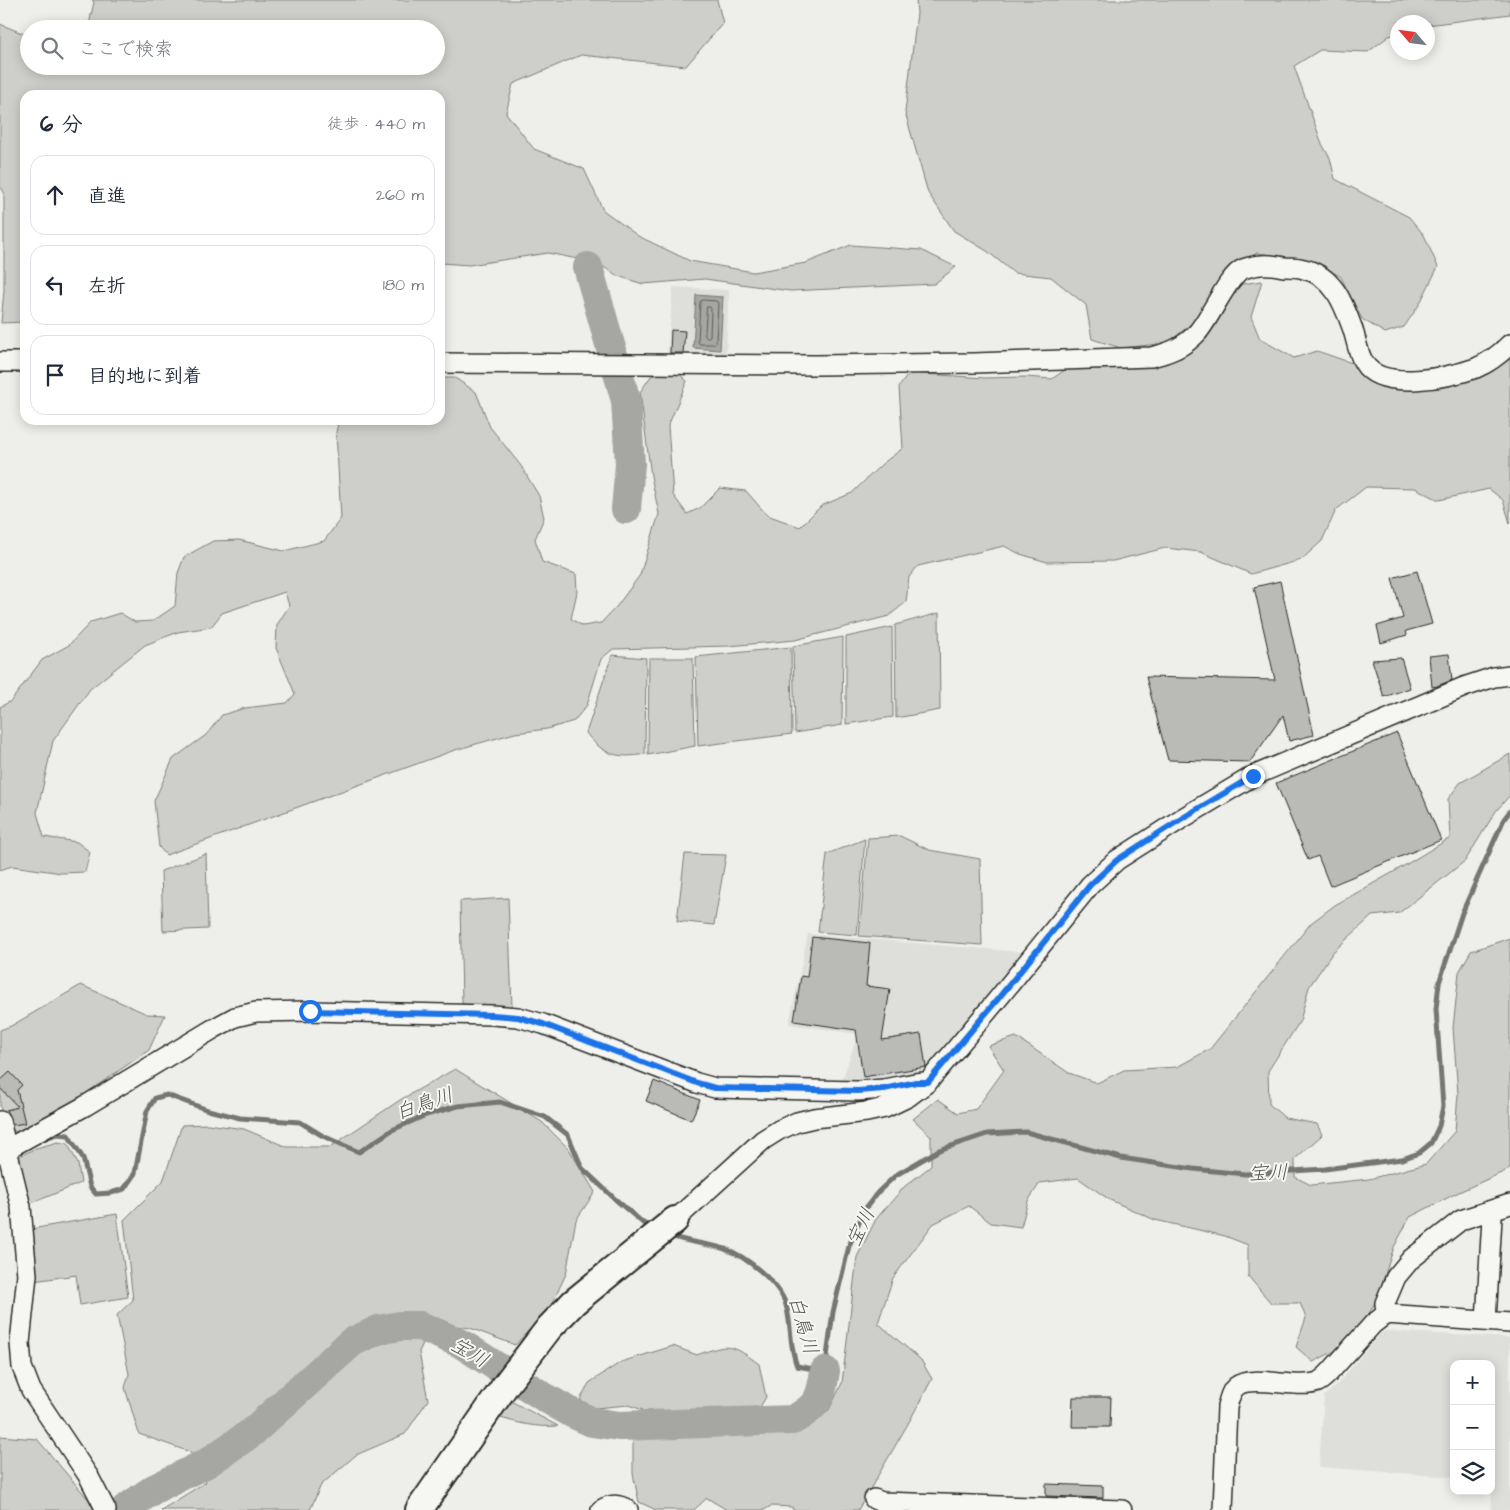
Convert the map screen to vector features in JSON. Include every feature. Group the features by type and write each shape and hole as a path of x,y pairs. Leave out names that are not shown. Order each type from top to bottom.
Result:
{"street":[{"path":"445,363 915,364 1151,357 1170,352 1185,344 1198,332 1233,278 1242,269 1264,264 1305,269 1324,278 1339,293 1346,308 1364,363 1373,372 1387,378 1423,379 1451,375 1478,367 1503,351 1510,344"},
{"path":"0,362 20,362"},
{"path":"419,1510 513,1374 549,1328 574,1302 666,1228 763,1140 779,1130 797,1122 814,1118 885,1108 908,1097 928,1082 1090,885 1117,860 1253,776 1464,687 1494,677 1510,675"},
{"path":"4,1151 85,1106 213,1029 235,1017 256,1012 492,1015 518,1017 543,1024 697,1083 715,1088 858,1091 884,1089 916,1082 928,1082"},
{"path":"0,1121 4,1151 21,1207 27,1275 20,1343 22,1367 31,1390 89,1477 103,1505"},
{"path":"1386,1314 1385,1304 1396,1278 1411,1259 1461,1220 1510,1204"},
{"path":"1486,1321 1492,1218 1490,1211"},
{"path":"1223,1510 1227,1406 1230,1394 1237,1386 1247,1382 1308,1384 1319,1382 1373,1324 1386,1314 1510,1323"},
{"path":"874,1499 882,1502 1122,1510"},
{"path":"601,1510 612,1505 628,1510"}],"shaded area":[{"path":"92,0 717,0 723,23 686,66 581,55 513,84 506,113 534,149 584,169 603,210 638,236 690,261 753,272 806,263 851,245 921,250 956,267 934,284 790,291 705,279 643,284 618,276 597,263 548,253 469,265 445,263 445,90 20,90 20,322 1,323 4,290 4,192 0,186 0,24 20,32 20,75 445,75 445,20 90,20 94,2"},
{"path":"916,0 1510,0 1510,14 1435,24 1435,15 1390,15 1390,36 1368,52 1320,50 1294,66 1322,144 1330,158 1335,179 1409,217 1424,235 1438,267 1419,305 1404,327 1385,333 1362,319 1341,277 1315,261 1257,253 1231,269 1198,318 1168,343 1121,348 1092,339 1086,305 1051,277 1014,273 987,251 954,231 928,193 905,112 917,13"},
{"path":"1262,281 1251,317 1260,339 1294,358 1317,351 1352,363 1371,377 1399,389 1451,385 1492,372 1510,359 1510,523 1503,500 1489,489 1439,500 1415,488 1366,487 1336,510 1322,541 1301,560 1251,574 1201,552 1165,548 1113,561 1047,562 1020,554 1004,546 918,566 909,577 906,602 889,616 795,640 729,646 613,649 601,659 587,705 574,721 547,729 515,733 455,750 166,855 159,847 154,801 173,759 206,735 222,715 245,708 287,703 295,694 276,648 277,625 289,606 285,592 222,613 211,627 178,632 145,645 90,689 53,741 37,813 44,837 77,842 90,852 85,872 62,873 12,866 0,870 0,707 11,701 42,660 69,645 91,622 120,613 135,622 153,621 175,606 178,573 184,557 213,541 239,540 284,551 324,541 341,518 336,432 338,425 445,425 445,378 455,378 476,392 490,427 521,466 539,496 544,518 535,539 542,562 576,574 577,592 571,619 583,626 601,623 617,606 640,575 659,514 651,476 640,392 651,376 674,369 687,381 668,426 673,495 687,514 700,508 720,488 746,491 767,515 800,527 821,506 852,493 882,464 903,448 899,387 909,373 985,378 1026,377 1052,379 1069,367 1128,365 1181,358 1206,339 1227,298 1242,284"},
{"path":"673,287 729,290 726,356 667,358"},
{"path":"939,613 940,710 896,718 895,625"},
{"path":"892,627 893,717 846,724 846,637"},
{"path":"843,637 842,725 795,733 793,646"},
{"path":"791,647 792,734 698,746 696,657"},
{"path":"612,655 646,658 645,754 627,756 612,754 605,751 586,733"},
{"path":"649,658 693,658 695,746 648,755"},
{"path":"1510,754 1510,795 1496,811 1465,861 1399,913 1372,916 1333,952 1309,987 1300,1021 1268,1071 1269,1104 1285,1118 1317,1124 1322,1135 1295,1159 1295,1177 1311,1185 1369,1179 1426,1164 1455,1131 1458,1094 1453,1028 1459,972 1471,951 1510,938 1510,1169 1410,1217 1394,1247 1378,1296 1370,1312 1337,1350 1313,1362 1296,1347 1306,1318 1300,1303 1271,1303 1248,1276 1248,1245 1225,1236 1155,1220 1110,1200 1078,1178 1040,1183 1028,1201 1021,1227 991,1223 969,1206 933,1224 893,1278 878,1323 921,1360 932,1379 858,1510 793,1510 792,1507 771,1506 764,1510 727,1510 707,1498 694,1510 656,1510 639,1502 633,1474 633,1439 643,1410 628,1405 596,1408 580,1400 589,1383 621,1362 673,1346 697,1355 724,1347 736,1349 759,1364 766,1397 757,1412 765,1433 795,1430 829,1410 842,1383 857,1257 876,1219 905,1186 931,1166 931,1136 913,1119 938,1099 958,1113 976,1109 1004,1070 988,1046 1016,1037 1069,1073 1097,1083 1124,1070 1177,1067 1210,1049 1311,923 1335,905 1450,838 1448,799 1460,783"},
{"path":"900,836 929,850 980,859 982,945 859,936 868,838"},
{"path":"865,839 857,935 818,932 827,854"},
{"path":"206,854 208,929 163,931 161,871"},
{"path":"685,854 726,855 714,925 677,921"},
{"path":"508,898 512,1007 462,1004 460,901"},
{"path":"808,934 1021,952 934,1062 925,1070 913,1076 897,1079 841,1083 858,1034 789,1024"},
{"path":"81,985 147,1014 165,1015 149,1050 38,1126 19,1133 5,1126 0,1106 0,1030 11,1026"},
{"path":"455,1069 542,1122 569,1149 595,1192 576,1220 566,1274 550,1308 515,1345 470,1328 432,1323 419,1352 428,1400 405,1434 356,1455 321,1485 310,1510 161,1510 206,1482 190,1452 139,1434 125,1388 129,1374 117,1315 133,1300 124,1220 163,1181 182,1125 208,1124 244,1129 287,1147 330,1147 400,1100"},
{"path":"58,1142 68,1144 78,1164 81,1183 27,1205 18,1157 36,1148"},
{"path":"117,1214 128,1297 80,1305 76,1275 34,1281 31,1229"},
{"path":"1385,1331 1510,1338 1510,1510 1491,1510 1492,1495 1495,1495 1495,1360 1450,1360 1450,1477 1319,1467 1324,1396 1334,1388 1380,1334"},
{"path":"503,1397 558,1426 535,1426 497,1417"},
{"path":"0,1436 37,1439 89,1500 94,1510 0,1510"}],"water":[{"path":"696,295 723,297 720,350 693,348"}],"building":[{"path":"671,330 685,331 683,353 670,353"},
{"path":"1417,571 1432,624 1406,631 1407,635 1381,643 1377,626 1403,618 1392,578"},
{"path":"1280,581 1314,735 1289,741 1283,715 1250,762 1168,760 1146,677 1275,680 1254,587"},
{"path":"1449,654 1452,680 1432,687 1429,656"},
{"path":"1401,658 1410,688 1384,697 1372,660"},
{"path":"1397,733 1441,840 1330,886 1318,856 1308,860 1276,783"},
{"path":"812,937 870,943 866,986 890,989 882,1040 921,1034 926,1067 863,1077 856,1030 794,1021 801,976 807,977"},
{"path":"10,1072 22,1085 17,1090 25,1123 13,1125 6,1110 18,1107 0,1088 0,1081"},
{"path":"654,1081 700,1100 691,1120 646,1101"},
{"path":"1073,1397 1111,1397 1110,1427 1072,1427"},
{"path":"1046,1484 1103,1486 1103,1498 1046,1496"}],"waterway":[{"path":"588,267 626,401 630,464 626,509"},
{"name":"宝川","path":"669,1235 725,1249 752,1264 770,1280 783,1297 789,1320 794,1359 797,1366 825,1371 833,1312 849,1246 865,1209 878,1192 896,1175 939,1150 987,1134 1026,1132 1121,1158 1193,1169 1245,1174 1325,1169 1402,1159 1419,1153 1431,1143 1439,1126 1443,1106 1436,1009 1439,983 1462,913 1504,819 1510,811"},
{"name":"白鳥川","path":"41,1140 57,1134 68,1135 83,1158 90,1187 96,1194 111,1193 124,1189 135,1173 147,1111 155,1098 167,1095 208,1110 240,1118 300,1122 323,1136 359,1152 392,1130 426,1115 458,1106 500,1102 545,1117 568,1135 582,1168 643,1223 652,1227"},
{"name":"宝川","path":"124,1510 154,1489 207,1463 251,1433 352,1342 378,1330 400,1326 420,1326 460,1343 572,1413 592,1422 619,1426 793,1420 817,1401 825,1371"}],"route":[{"path":"310,1011 518,1017 543,1024 697,1083 715,1088 735,1090 858,1091 884,1089 916,1082 928,1082 965,1040 1090,885 1117,860 1253,776"}]}
